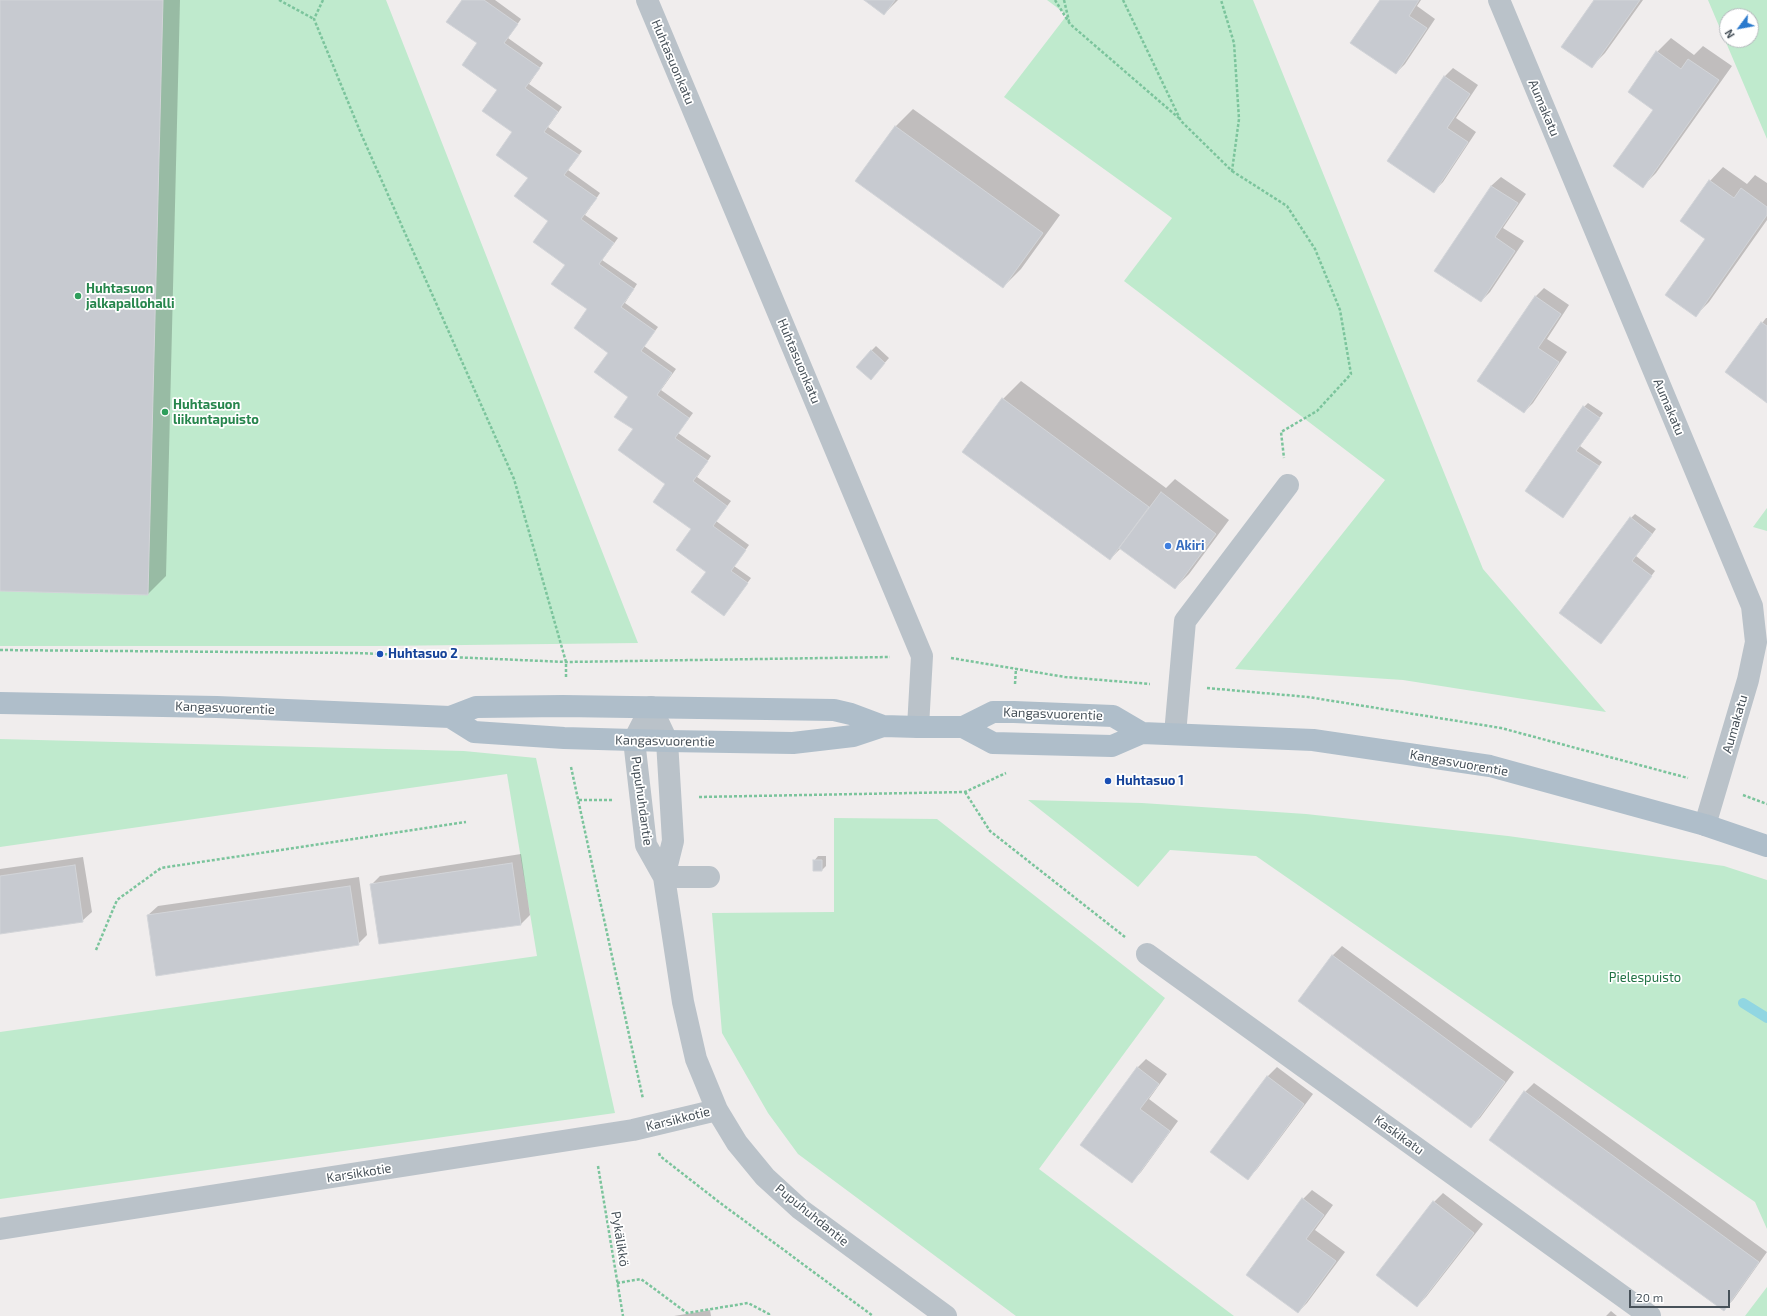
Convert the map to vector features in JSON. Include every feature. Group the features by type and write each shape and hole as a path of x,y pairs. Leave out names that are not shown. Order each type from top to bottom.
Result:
{"main road":[{"name":"Kangasvuorentie","path":"0,703 217,707 450,718 476,707 651,707 834,710 851,714 882,726 918,727 963,727 993,712 1014,712 1113,716 1142,733"},
{"name":"Kangasvuorentie","path":"450,718 474,732 564,738 667,741 793,743 853,736 882,726"},
{"name":"Kangasvuorentie","path":"963,727 993,742 1112,746 1142,733 1313,740 1490,766 1705,824 1767,846"}],"street":[{"name":"Huhtasuonkatu","path":"647,0 922,656 918,727"},
{"name":"Aumakatu","path":"1499,0 1760,604 1756,642 1748,680 1705,824"},
{"path":"1174,734 1185,621 1288,485"},
{"name":"Pupuhuhdantie","path":"651,707 634,740 646,845 664,877 683,1002 696,1058 717,1110 737,1143 765,1177 800,1209 946,1316"},
{"name":"Pupuhuhdantie","path":"651,707 667,741 673,841 664,877"},
{"path":"664,877 710,877"},
{"name":"Kaskikatu","path":"1147,954 1650,1316"},
{"name":"Karsikkotie","path":"0,1229 633,1130 717,1110"}],"path":[{"path":"279,0 314,19 362,136 514,479 566,662"},
{"path":"314,19 323,0"},
{"path":"1055,0 1070,24 1181,121 1232,171 1287,206 1315,249 1342,317 1351,374 1317,411 1281,432 1288,485"},
{"path":"1064,0 1070,24"},
{"path":"1123,0 1181,121"},
{"path":"1221,0 1234,43 1238,119 1232,171"},
{"path":"0,650 357,653 566,662 922,656 954,659 1065,677 1308,697 1501,728 1717,786 1767,804"},
{"path":"671,797 965,792 990,831 1147,954"},
{"path":"579,800 641,800"},
{"path":"96,950 117,900 161,868 466,822"},
{"name":"Pykälikkö","path":"598,1166 622,1316"},
{"path":"617,1283 640,1279 687,1313 748,1303 769,1314 769,1316"}],"green space":[{"path":"0,0 386,0 638,643 379,646 0,646"},
{"path":"1047,0 1253,0 1483,569 1606,712 1403,680 1235,669 1385,480 1124,281 1172,218 1004,97 1067,15"},
{"path":"1708,0 1767,0 1767,139 1728,48 1759,48 1759,8 1719,8 1719,26"},
{"path":"1767,508 1767,531 1753,527"},
{"path":"0,739 464,751 536,758 615,1113 0,1199 0,1032 537,956 507,774 0,847"},
{"name":"Pielespuisto","path":"1028,800 1142,803 1306,814 1508,836 1724,866 1767,880 1767,1229 1755,1202 1256,856 1170,850 1138,887"},
{"path":"834,818 937,819 1165,998 1039,1169 1234,1316 1016,1316 798,1154 768,1113 722,1033 712,913 834,912"},
{"path":"1767,1287 1767,1316 1745,1316"}],"building":[{"name":"Huhtasuon jalkapallohalli","path":"0,0 163,0 148,595 0,591"},
{"path":"462,0 484,0 518,24 504,43 540,68 525,88 558,112 544,132 579,155 564,175 597,198 581,219 614,243 599,264 634,289 621,307 655,331 641,351 672,373 657,395 689,418 675,438 708,461 693,481 727,506 713,526 746,550 731,571 748,583 724,616 691,592 706,572 676,550 691,529 653,502 665,484 618,450 633,429 614,417 628,397 594,372 608,353 574,328 587,309 551,284 565,265 533,242 548,221 514,196 528,178 496,155 512,132 482,111 497,90 462,65 477,43 446,22"},
{"path":"864,0 895,0 884,15"},
{"path":"1380,0 1419,0 1409,16 1427,28 1396,74 1350,43"},
{"path":"1594,0 1640,0 1592,68 1561,47"},
{"path":"1656,51 1681,69 1688,59 1719,80 1643,188 1613,166 1653,110 1628,92"},
{"path":"1444,76 1470,94 1447,128 1468,142 1434,193 1387,161"},
{"path":"895,126 1043,233 1003,288 855,181"},
{"path":"1709,180 1734,198 1741,188 1767,207 1767,215 1696,317 1665,295 1705,239 1680,221"},
{"path":"1491,186 1518,203 1495,237 1515,251 1481,302 1434,271"},
{"path":"1535,296 1561,314 1538,348 1559,362 1524,413 1477,381"},
{"path":"1761,322 1767,326 1767,403 1725,372"},
{"path":"871,350 885,363 871,380 856,367"},
{"path":"1002,398 1149,507 1110,560 962,452"},
{"path":"1583,406 1600,418 1576,451 1599,466 1563,518 1525,491"},
{"path":"1161,492 1216,534 1175,589 1119,548"},
{"path":"1630,517 1652,534 1632,561 1652,576 1601,644 1559,613"},
{"path":"813,860 822,860 822,871 813,871"},
{"path":"512,863 521,925 379,944 370,884"},
{"path":"75,865 83,922 0,934 0,876"},
{"path":"350,886 359,945 156,976 147,915"},
{"path":"1332,955 1505,1082 1471,1128 1298,1001"},
{"path":"1137,1067 1159,1084 1140,1109 1170,1131 1132,1183 1080,1145"},
{"path":"1267,1076 1304,1104 1248,1180 1210,1152"},
{"path":"1524,1091 1759,1262 1724,1311 1489,1140"},
{"path":"1302,1198 1324,1215 1306,1239 1336,1261 1298,1313 1246,1275"},
{"path":"1433,1201 1474,1233 1417,1307 1376,1275"}],"waterway":[{"path":"1743,1003 1767,1018"}],"place":[{"name":"Huhtasuon jalkapallohalli","path":"78,296"},
{"name":"Huhtasuon liikuntapuisto","path":"165,412"},
{"name":"Akiri","path":"1168,546"},
{"name":"Huhtasuo 2","path":"380,654"},
{"name":"Huhtasuo 1","path":"1108,781"}]}
